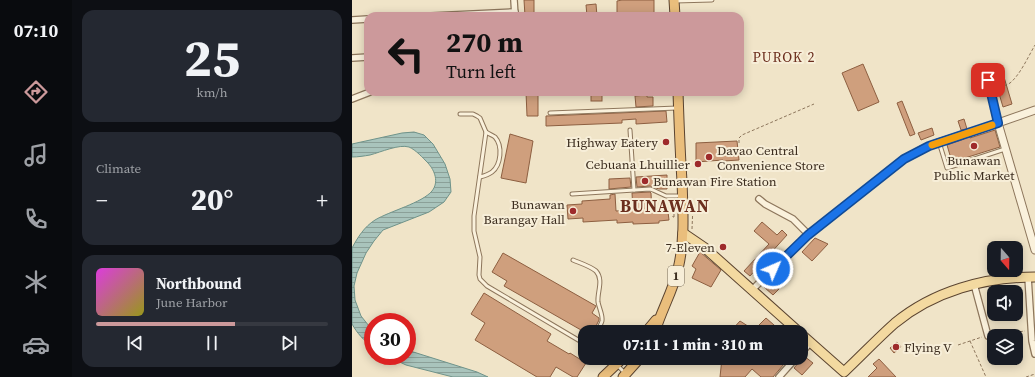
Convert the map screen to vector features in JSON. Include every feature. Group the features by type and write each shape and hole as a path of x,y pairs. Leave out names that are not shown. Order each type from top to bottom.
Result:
{"highway":[{"path":"674,1 674,12"},
{"name":"1","path":"657,325 675,279 687,235 682,196 678,96"},
{"name":"1","path":"652,325 660,316"},
{"path":"603,377 616,365"},
{"path":"625,376 634,365"}],"main road":[{"path":"687,235 705,248 791,325"},
{"path":"810,342 844,372 895,324 925,304 960,288 974,284 1004,278 1032,277"}],"street":[{"path":"514,0 515,12"},
{"path":"352,20 364,19"},
{"path":"352,58 364,57"},
{"path":"352,99 364,94"},
{"path":"752,290 808,235 904,159 939,142 1035,110"},
{"path":"998,123 1035,250"},
{"path":"759,199 765,204 793,219 808,235"},
{"path":"1032,277 1032,330 1035,354"},
{"path":"974,284 987,332"},
{"path":"779,377 790,365"}],"lane":[{"path":"674,1 712,0"},
{"path":"985,69 998,123"},
{"path":"550,113 678,108"},
{"path":"460,114 473,114 480,118 486,132 474,216 474,231 480,257 480,279 486,286 578,340"},
{"path":"630,130 634,190"},
{"path":"480,177 491,173 495,169 500,156 497,141 492,135 486,132"},
{"path":"939,142 948,168 1006,149"},
{"path":"572,194 650,189 662,195 672,197 682,196"},
{"path":"573,260 592,268 598,275 600,284 598,303 602,318 600,325"},
{"path":"621,365 625,376"}],"path":[{"path":"990,91 1009,83 1014,78 1035,45"},
{"path":"739,143 739,138 742,135 814,104"},
{"path":"672,197 673,217 674,205 693,205 692,228 687,235"},
{"path":"1023,331 1032,330"},
{"path":"958,345 987,336"},
{"path":"970,341 986,377"},
{"path":"1026,377 1035,374"}],"water":[{"path":"414,132 424,135 433,144 445,164 450,179 451,192 444,202 429,212 383,230 366,253 357,273 354,286 355,300 364,320 364,340 352,324 352,248 362,232 371,223 421,199 432,191 436,180 433,169 412,148 405,146 395,147 370,155 352,157 352,144 402,133"},
{"path":"416,353 477,372 488,377 453,377 406,365 416,365"}],"building":[{"path":"524,0 534,0 534,12 525,12"},
{"path":"654,0 654,12 617,12 617,1"},
{"path":"596,4 597,12 587,12 586,5"},
{"path":"863,64 879,102 858,111 842,73"},
{"path":"1001,67 1012,104 1003,107 999,89 992,70"},
{"path":"526,96 538,96 538,116 527,116"},
{"path":"591,96 602,96 602,101 591,101"},
{"path":"635,96 653,97 653,106 636,107"},
{"path":"902,101 915,134 910,136 897,103"},
{"path":"666,111 667,122 636,124 636,119 622,120 622,123 546,126 546,116"},
{"path":"964,119 967,129 961,130 958,121"},
{"path":"932,128 934,135 921,140 918,133"},
{"name":"Bunawan Public Market","path":"995,130 1000,147 952,162 947,145 964,138 970,138"},
{"path":"510,134 533,141 526,183 501,178"},
{"path":"737,141 739,160 696,162 696,143"},
{"path":"667,175 667,189 659,189 650,186 637,187 636,177"},
{"path":"630,178 631,187 609,189 609,179"},
{"path":"650,192 652,212 668,212 669,220 659,221 659,223 633,224 633,222 617,223 617,220 583,222 583,218 568,219 567,205 582,204 582,201 610,199 610,195 615,194 616,211 633,210 632,193"},
{"path":"762,222 777,235 782,230 787,235 750,276 744,271 769,244 754,231"},
{"path":"815,238 828,244 812,261 802,252"},
{"path":"700,252 721,270 711,287 692,278 696,269 692,266"},
{"path":"503,253 596,306 592,313 599,318 599,320 596,325 578,325 578,328 504,286 507,281 492,272"},
{"path":"776,274 780,278 774,285 779,289 773,295 764,287"},
{"path":"484,293 551,334 547,341 578,358 578,365 585,365 577,377 573,377 556,367 550,377 537,377 475,340 485,323 471,314"},
{"path":"766,318 774,325 759,325"},
{"path":"740,321 746,325 736,325"},
{"name":"Flying V","path":"897,342 901,347 894,353 890,348"},
{"path":"808,359 813,363 802,375 794,368 796,365 808,365"},
{"path":"879,359 896,377 868,377 877,368 873,364"},
{"path":"721,365 783,365 773,377 761,377 752,369 745,377 720,377"}],"slow traffic":[{"path":"932,145 992,125"}],"place":[{"name":"Highway Eatery","path":"666,142"},
{"name":"Bunawan Public Market","path":"974,146"},
{"name":"Davao Central Convenience Store","path":"709,157"},
{"name":"Cebuana Lhuillier","path":"698,164"},
{"name":"Bunawan Fire Station","path":"645,181"},
{"name":"Bunawan Barangay Hall","path":"573,211"},
{"name":"7-Eleven","path":"723,247"},
{"name":"Flying V","path":"896,347"}],"district":[{"name":"PUROK 2","path":"784,57"},
{"name":"BUNAWAN","path":"665,206"}],"route":[{"path":"773,269 808,235 904,159 939,142 998,123 988,80"}]}
